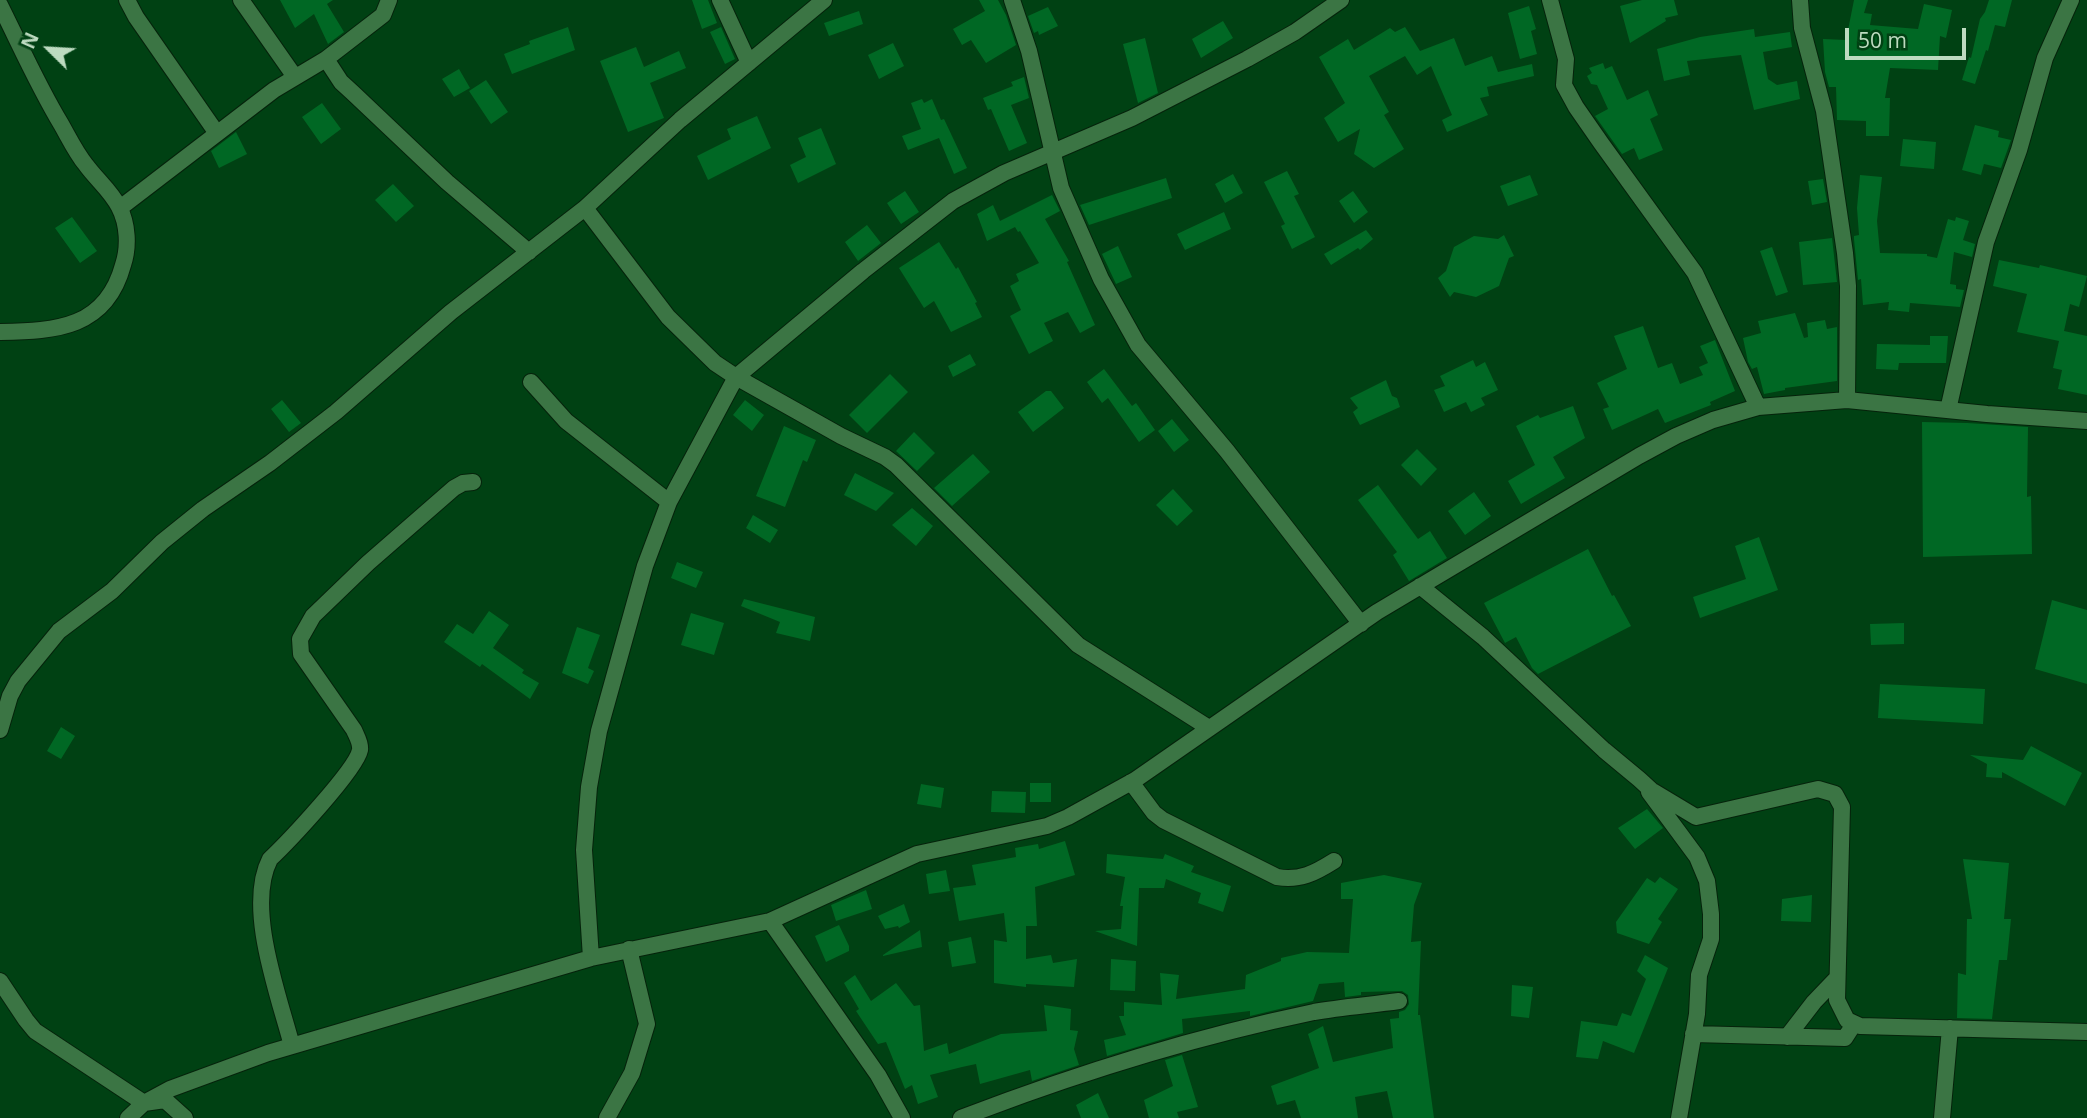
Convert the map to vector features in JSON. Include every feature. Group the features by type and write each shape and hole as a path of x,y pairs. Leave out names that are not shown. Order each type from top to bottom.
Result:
{"street":[{"path":"127,0 216,132"},
{"path":"241,0 295,77"},
{"path":"120,208 216,132 295,77 326,59 383,15 389,0"},
{"path":"720,0 749,62"},
{"path":"0,730 10,696 18,681 59,631 112,591 162,542 203,509 270,463 336,412 451,312 585,208 680,120 824,0"},
{"path":"1012,0 1029,51 1061,188 1101,279 1138,345 1227,451 1361,624"},
{"path":"591,958 584,850 589,787 600,731 645,566 669,502 736,377 863,271 953,201 1004,173 1132,118 1247,59 1295,32 1341,0"},
{"path":"1550,0 1566,59 1564,85 1601,143 1695,273 1758,407"},
{"path":"1800,0 1802,28 1824,111 1845,254 1848,286 1847,400"},
{"path":"1948,410 1986,243 2019,150 2045,58 2071,0"},
{"path":"0,5 48,102 85,164 112,195 125,223 125,261 117,284 107,301 89,317 61,328 0,332"},
{"path":"326,59 341,82 447,182 529,252"},
{"path":"585,208 668,317 705,354 736,377 896,465 1079,645 1209,728"},
{"path":"531,382 566,421 669,502"},
{"path":"128,1118 144,1103 170,1089 292,1046 629,948 770,921 917,854 1047,826 1068,817 1131,782 1420,586 1513,529 1676,436 1713,420 1758,407 1847,400 2087,421"},
{"path":"292,1046 261,925 263,876 270,859 351,769 360,749 354,730 301,654 299,647 302,633 313,616 387,546 454,488 473,482"},
{"path":"1420,586 1483,637 1651,790 1696,817 1818,789 1835,794 1842,807 1837,1000 1847,1020 1854,1024 2087,1032"},
{"path":"1639,779 1697,857 1707,881 1711,939 1699,975 1697,1014 1679,1118"},
{"path":"1131,782 1154,813 1163,820 1277,877 1293,880 1317,872 1335,861"},
{"path":"770,921 878,1075 902,1118"},
{"path":"607,1118 632,1073 647,1024 629,948"},
{"path":"1787,1037 1836,979"},
{"path":"0,981 35,1031 144,1103 165,1100 185,1118"},
{"path":"961,1118 1022,1094 1243,1029 1317,1012 1399,1001"},
{"path":"1693,1034 1845,1038 1854,1024"},
{"path":"1942,1118 1950,1028"}],"building":[{"path":"280,0 333,0 327,4 344,32 328,44 314,14 295,28"},
{"path":"692,0 708,0 717,23 702,29"},
{"path":"979,0 998,0 1016,45 986,63 971,40 962,45 953,29 985,11"},
{"path":"1642,0 1674,0 1678,15 1665,18 1666,21 1630,43 1620,6"},
{"path":"1854,0 1868,0 1864,13 1872,14 1870,25 1918,29 1924,4 1952,10 1946,38 1940,36 1938,70 1890,68 1885,98 1890,98 1889,136 1866,136 1866,121 1837,120 1836,87 1829,87 1825,72 1823,39 1846,40"},
{"path":"1989,0 2012,0 2005,27 1995,25 1975,84 1962,80 1969,57 1971,58 1980,19"},
{"path":"1529,6 1536,29 1531,31 1537,54 1520,59 1508,13"},
{"path":"1048,7 1058,26 1039,35 1038,31 1034,33 1028,16"},
{"path":"859,11 863,24 829,36 824,23"},
{"path":"1223,21 1233,38 1201,58 1192,39"},
{"path":"568,27 575,50 512,74 504,54 530,44 529,41"},
{"path":"721,27 735,59 725,64 710,32"},
{"path":"1405,27 1420,51 1454,38 1465,66 1492,56 1498,72 1532,64 1534,76 1487,87 1489,96 1480,98 1488,115 1447,132 1442,120 1452,115 1431,66 1417,75 1405,56 1369,76 1389,112 1384,115 1404,149 1374,168 1354,154 1360,129 1338,142 1324,118 1345,103 1319,57 1348,39 1354,50 1390,28 1395,32"},
{"path":"1754,29 1755,37 1790,32 1792,47 1763,52 1768,79 1777,85 1797,81 1800,99 1754,110 1741,55 1687,61 1690,75 1664,81 1657,49 1700,37"},
{"path":"1145,38 1158,93 1138,103 1123,44"},
{"path":"893,43 904,66 879,79 868,55"},
{"path":"636,47 644,67 679,51 686,68 650,83 664,118 628,132 600,61"},
{"path":"1603,63 1605,69 1612,66 1627,100 1648,90 1658,115 1650,119 1663,150 1639,160 1634,148 1622,154 1595,116 1608,109 1597,85 1591,84 1587,76 1592,73 1589,68"},
{"path":"459,69 470,88 454,97 442,79"},
{"path":"1024,77 1029,98 1011,105 1027,143 1009,151 991,109 988,110 983,98 1013,86 1011,82"},
{"path":"486,80 508,112 491,124 469,91"},
{"path":"922,99 924,103 932,99 967,168 954,174 939,138 908,150 902,136 921,129 911,103"},
{"path":"322,103 341,129 321,144 302,117"},
{"path":"757,116 771,148 708,180 697,156 731,139 727,129"},
{"path":"1975,125 1999,131 1998,137 2011,140 2001,168 1984,164 1981,175 1962,170"},
{"path":"821,128 836,164 798,183 790,165 806,157 798,138"},
{"path":"236,132 247,154 219,168 211,151"},
{"path":"1903,139 1936,142 1934,169 1900,166"},
{"path":"1287,171 1299,194 1294,196 1315,237 1292,249 1281,226 1285,224 1264,182"},
{"path":"1233,174 1243,193 1225,203 1215,184"},
{"path":"1530,175 1538,195 1508,206 1500,186"},
{"path":"1860,175 1882,177 1877,221 1880,253 1927,254 1937,258 1948,219 1955,221 1956,217 1969,221 1963,240 1975,244 1972,257 1954,252 1950,284 1956,285 1956,289 1964,290 1960,307 1910,303 1909,312 1888,310 1889,302 1863,305 1854,239 1854,236 1859,235 1857,208"},
{"path":"1166,178 1172,198 1089,225 1080,205"},
{"path":"1823,179 1827,202 1812,205 1808,181"},
{"path":"393,184 414,206 396,222 375,200"},
{"path":"905,191 919,212 901,224 887,203"},
{"path":"1353,191 1368,212 1354,223 1339,201"},
{"path":"1052,195 1060,211 1045,219 1069,261 1067,262 1095,325 1080,333 1068,312 1044,323 1053,341 1029,354 1010,316 1021,310 1010,286 1019,281 1016,274 1039,263 1015,227 987,241 977,214 993,205 1000,221"},
{"path":"1224,212 1231,229 1185,250 1177,234"},
{"path":"72,217 97,251 80,263 55,228"},
{"path":"867,225 881,243 858,261 845,242"},
{"path":"1366,230 1373,239 1360,250 1358,248 1331,265 1324,254"},
{"path":"1504,235 1514,256 1509,258 1499,286 1476,297 1454,292 1450,297 1438,278 1446,271 1454,247 1474,236 1498,239"},
{"path":"1832,238 1837,282 1803,285 1799,242"},
{"path":"939,242 956,269 958,267 982,317 951,332 934,301 924,308 899,268"},
{"path":"1118,246 1132,277 1116,284 1102,254"},
{"path":"1772,247 1788,292 1776,296 1760,251"},
{"path":"1999,260 2039,268 2040,265 2087,276 2079,307 2070,304 2064,331 2087,336 2087,395 2058,389 2062,370 2053,368 2059,341 2017,332 2027,294 1993,286"},
{"path":"1795,313 1804,338 1808,337 1807,323 1825,320 1827,329 1837,327 1837,381 1785,388 1764,394 1757,367 1752,369 1748,362 1743,338 1761,333 1758,321"},
{"path":"1643,326 1658,368 1672,363 1680,384 1703,375 1699,367 1708,363 1700,346 1715,340 1735,391 1710,402 1711,405 1665,423 1658,409 1612,430 1603,409 1609,407 1597,383 1627,369 1614,336"},
{"path":"1930,336 1948,336 1946,363 1899,363 1898,370 1876,369 1877,344 1930,345"},
{"path":"970,354 976,365 953,377 948,366"},
{"path":"1473,360 1476,367 1485,362 1498,390 1481,398 1485,405 1471,412 1466,402 1444,412 1434,390 1445,386 1440,376"},
{"path":"1104,369 1132,406 1136,403 1155,430 1139,442 1108,398 1102,403 1087,382"},
{"path":"890,374 908,392 867,433 849,415"},
{"path":"1386,380 1400,407 1360,425 1353,412 1358,408 1350,398"},
{"path":"1046,391 1051,391 1064,408 1033,432 1018,412"},
{"path":"282,400 301,423 289,432 271,409"},
{"path":"745,400 764,415 752,431 733,415"},
{"path":"1573,406 1585,438 1553,457 1565,478 1521,504 1508,481 1535,465 1516,426 1538,415 1540,418"},
{"path":"1172,419 1189,440 1174,452 1158,431"},
{"path":"1922,422 2028,427 2027,497 2031,496 2032,554 1923,557"},
{"path":"784,426 816,440 807,462 803,460 785,507 756,496"},
{"path":"914,432 935,453 917,471 896,451"},
{"path":"1417,449 1437,469 1421,486 1401,465"},
{"path":"973,454 990,472 952,506 934,488"},
{"path":"855,473 894,493 876,511 844,495"},
{"path":"1378,485 1418,539 1430,531 1447,558 1409,581 1393,555 1397,552 1358,500"},
{"path":"1173,489 1193,511 1177,526 1156,505"},
{"path":"1474,492 1491,516 1465,535 1448,511"},
{"path":"912,508 933,526 916,546 892,525"},
{"path":"753,515 778,530 770,543 746,528"},
{"path":"1759,537 1778,590 1700,618 1693,597 1746,579 1735,546"},
{"path":"1588,549 1631,626 1538,674 1516,637 1505,643 1484,603"},
{"path":"677,562 703,572 696,588 671,578"},
{"path":"744,599 815,617 810,641 776,633 780,622 741,606"},
{"path":"2052,600 2087,610 2087,684 2035,669"},
{"path":"489,611 509,625 493,648 524,670 522,673 539,683 530,699 482,664 480,667 444,642 457,624 473,634"},
{"path":"691,613 724,623 714,655 681,645"},
{"path":"1904,623 1904,644 1871,645 1870,624"},
{"path":"577,627 600,635 588,668 594,671 588,684 562,673"},
{"path":"1880,684 1985,689 1983,724 1878,718"},
{"path":"61,727 75,736 61,759 47,751"},
{"path":"2031,746 2082,773 2065,806 2002,772 2002,778 1986,777 1987,764 1970,755 2023,760"},
{"path":"1030,783 1051,783 1051,802 1030,802"},
{"path":"921,784 944,788 941,808 917,804"},
{"path":"992,791 1026,792 1025,813 991,812"},
{"path":"1647,809 1663,828 1635,849 1618,828"},
{"path":"1065,841 1075,875 1035,887 1037,926 1026,926 1026,959 1051,955 1053,963 1077,959 1074,987 1026,984 1026,987 994,983 994,940 1007,942 1004,913 959,921 953,888 976,885 972,865 1016,857 1015,848 1038,844 1039,849"},
{"path":"1107,854 1163,859 1165,854 1194,866 1191,872 1231,886 1223,912 1198,903 1201,893 1166,879 1164,888 1139,888 1137,946 1095,931 1121,929 1123,906 1120,906 1125,877 1106,873"},
{"path":"1963,859 2009,863 2004,919 2011,919 2007,960 1999,960 1992,1019 1957,1018 1958,973 1966,975 1967,919 1972,919"},
{"path":"946,870 950,891 929,894 926,874"},
{"path":"1384,875 1422,883 1414,905 1411,942 1421,941 1418,1015 1434,1118 1393,1118 1387,1091 1355,1097 1358,1118 1301,1118 1295,1100 1277,1105 1271,1086 1319,1068 1308,1034 1323,1026 1333,1062 1393,1048 1390,1019 1399,1018 1399,1012 1405,1010 1409,1004 1408,995 1402,991 1361,992 1361,995 1345,997 1344,982 1319,984 1313,1001 1250,1016 1250,1011 1182,1019 1183,1033 1107,1056 1104,1040 1126,1035 1119,1016 1124,1016 1124,1002 1162,1005 1160,973 1179,975 1176,999 1245,989 1246,975 1281,961 1281,958 1307,952 1349,953 1353,899 1341,899 1341,883"},
{"path":"1660,877 1678,889 1658,919 1662,922 1649,944 1617,933 1616,922 1647,878 1655,883"},
{"path":"866,890 872,909 836,921 831,905"},
{"path":"1812,895 1811,922 1781,921 1782,899"},
{"path":"904,904 910,922 899,928 885,929 878,916"},
{"path":"839,925 849,951 826,962 815,936"},
{"path":"920,930 922,947 883,956 883,955"},
{"path":"971,937 976,963 952,967 948,942"},
{"path":"1645,955 1668,968 1634,1053 1603,1041 1598,1059 1576,1057 1581,1021 1617,1026 1622,1013 1631,1016 1646,979 1637,971"},
{"path":"1111,959 1136,961 1135,991 1110,990"},
{"path":"855,975 871,1001 896,983 914,1006 920,1005 924,1051 947,1043 949,1054 1001,1034 1047,1031 1044,1005 1071,1009 1070,1030 1078,1031 1074,1049 1079,1065 1032,1081 1030,1070 980,1084 976,1064 962,1067 930,1075 938,1097 918,1104 912,1085 905,1089 886,1042 878,1044 856,1011 859,1009 844,983"},
{"path":"1512,985 1533,987 1529,1018 1511,1016"},
{"path":"1182,1055 1198,1107 1177,1112 1179,1118 1149,1118 1144,1100 1173,1086 1165,1060"},
{"path":"1098,1093 1109,1118 1081,1118 1076,1105"}]}
